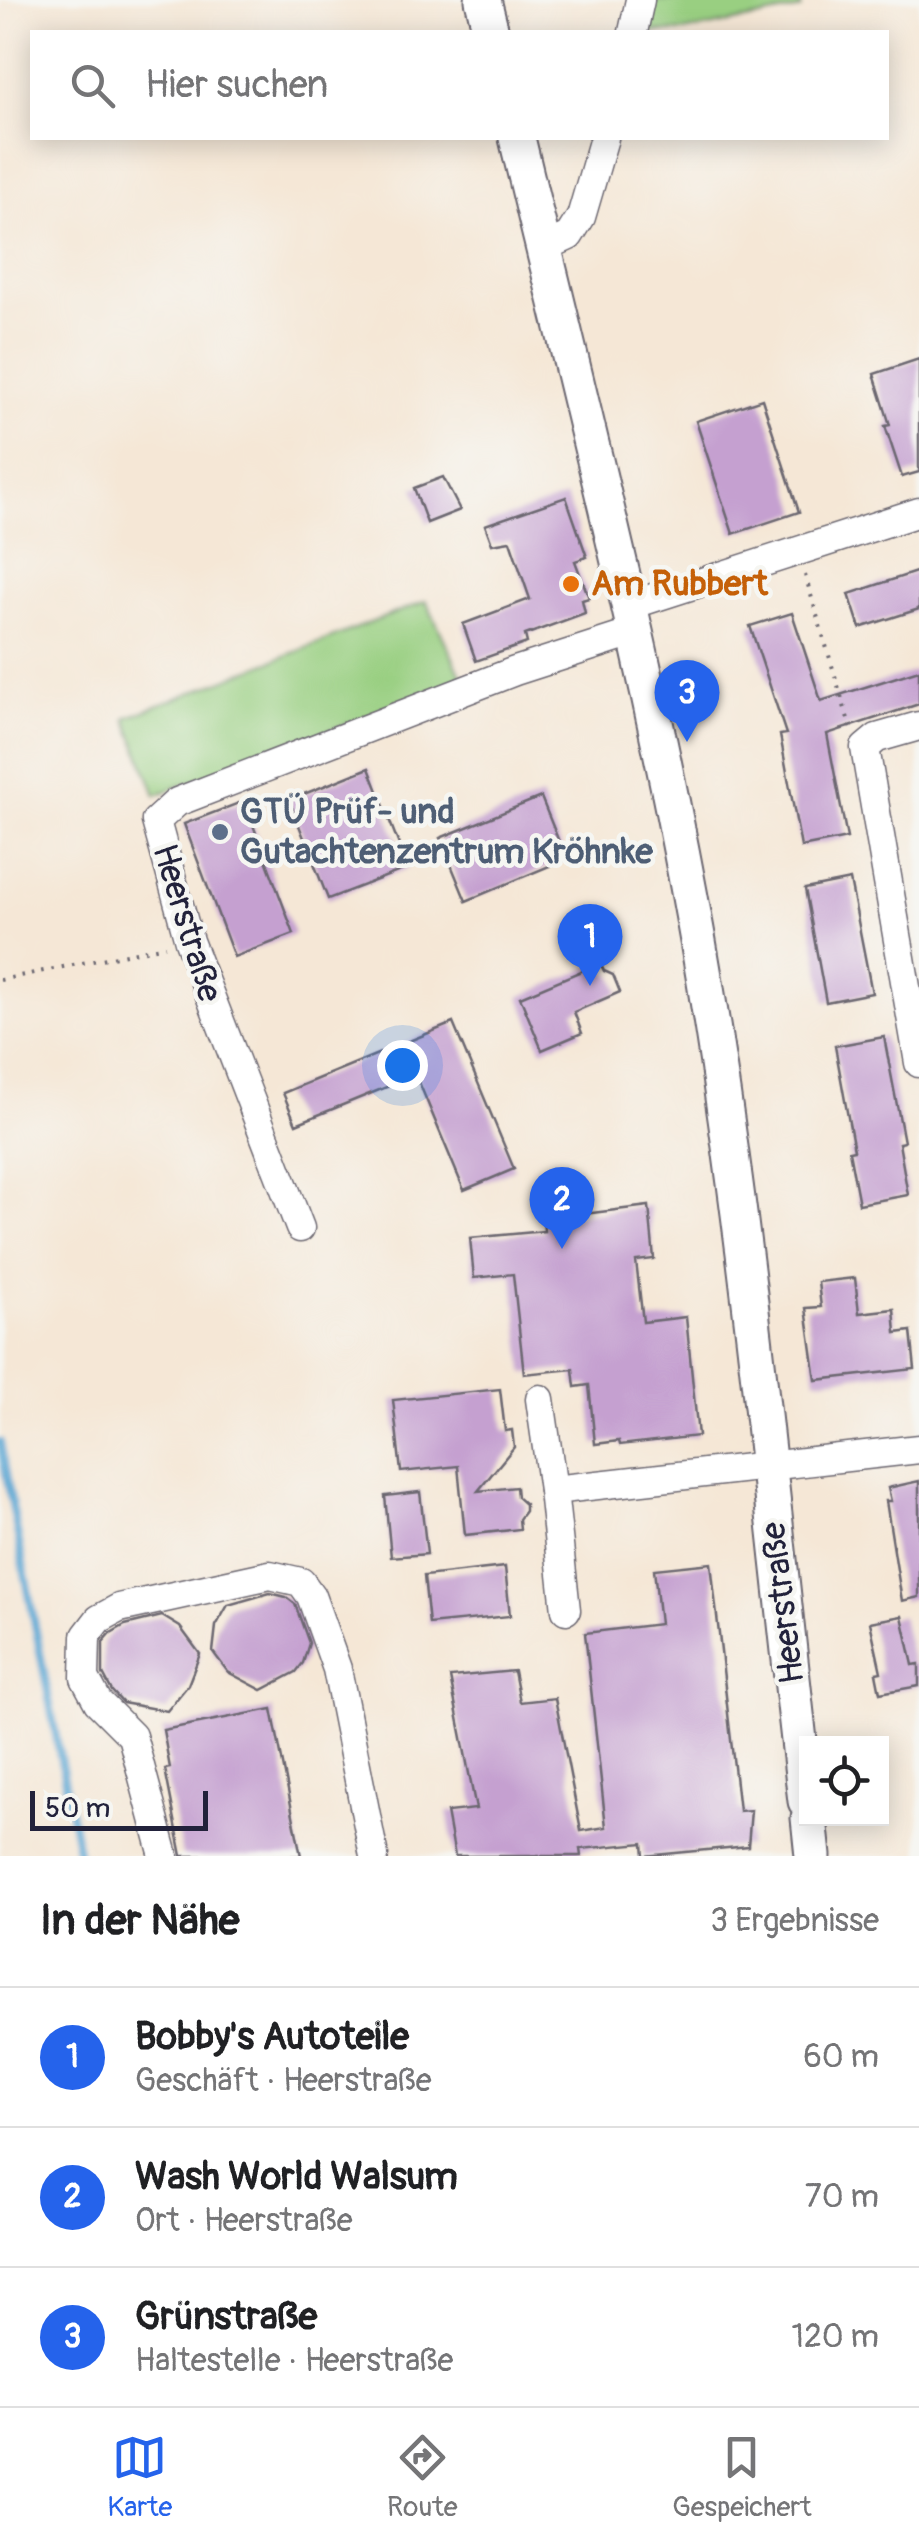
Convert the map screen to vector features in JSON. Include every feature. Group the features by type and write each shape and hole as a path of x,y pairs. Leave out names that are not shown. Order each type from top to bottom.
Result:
{"main road":[{"path":"484,0 491,30"},
{"name":"Heerstraße","path":"517,140 634,618 698,940 741,1214 799,1741"}],"street":[{"path":"634,30 640,0"},
{"path":"543,248 569,236 581,217 603,140"},
{"path":"634,618 797,552 919,512"},
{"name":"Heerstraße","path":"300,1228 189,941 156,821 177,802 515,671 634,618"},
{"path":"919,726 877,738 865,748 919,1063"},
{"path":"540,1399 566,1610"},
{"path":"553,1490 919,1449"},
{"path":"164,1856 132,1736 98,1702 85,1678 86,1636 99,1618 120,1608 270,1575 301,1582 312,1596 337,1668 374,1856"}],"path":[{"path":"797,552 852,730 865,748"},
{"path":"0,980 189,941"}],"green space":[{"path":"648,0 801,0 801,9 694,30 643,30"},
{"path":"426,601 464,681 156,795 126,718"}],"building":[{"path":"919,359 919,472 902,477 885,426 890,425 874,374"},
{"path":"762,399 799,512 733,534 696,421"},
{"path":"443,477 460,510 427,523 414,488"},
{"path":"566,497 587,557 575,561 589,598 582,600 585,613 525,635 527,643 476,661 463,624 530,599 510,541 492,544 485,525"},
{"path":"919,571 919,609 860,628 849,594"},
{"path":"792,613 821,701 919,670 919,704 827,734 847,838 801,847 780,735 786,734 750,626"},
{"path":"369,768 408,868 328,899 289,800"},
{"path":"541,797 566,859 466,901 440,838"},
{"path":"244,801 294,934 234,957 184,824"},
{"path":"850,880 872,993 826,1002 805,889"},
{"path":"600,963 604,971 613,975 620,992 574,1012 582,1033 542,1050 520,997"},
{"path":"453,1023 514,1169 464,1190 416,1075 296,1124 283,1093"},
{"path":"884,1037 904,1142 899,1143 908,1195 859,1204 849,1151 854,1150 835,1046"},
{"path":"649,1206 654,1259 636,1261 643,1322 686,1317 698,1436 595,1444 589,1385 575,1387 573,1369 524,1374 513,1274 474,1278 470,1238 544,1231 543,1219"},
{"path":"855,1278 859,1313 894,1309 896,1333 911,1331 915,1369 816,1380 806,1308 821,1307 818,1282"},
{"path":"500,1389 505,1431 512,1430 514,1447 478,1491 516,1487 525,1511 519,1519 520,1529 465,1535 458,1466 401,1472 393,1400"},
{"path":"919,1481 919,1597 902,1601 886,1501 891,1501 888,1488"},
{"path":"420,1492 427,1554 391,1557 385,1496"},
{"path":"711,1563 739,1811 751,1810 748,1846 644,1856 643,1843 580,1849 581,1856 455,1856 447,1812 476,1809 450,1677 514,1671 520,1702 555,1698 581,1831 606,1827 585,1633 660,1624 654,1569"},
{"path":"505,1567 510,1616 429,1624 424,1576"},
{"path":"270,1593 295,1604 309,1643 296,1672 262,1690 228,1672 213,1652 216,1626 228,1605"},
{"path":"162,1616 180,1627 200,1654 188,1685 167,1711 123,1703 103,1674 103,1642 125,1625"},
{"path":"902,1616 913,1665 919,1664 919,1686 880,1693 876,1673 881,1672 870,1622"},
{"path":"272,1709 301,1856 182,1856 165,1769 170,1768 163,1730"}],"waterway":[{"path":"0,1442 79,1856"}],"place":[{"name":"Am Rubbert","path":"571,584"},
{"name":"Grünstraße","path":"687,742"},
{"name":"GTÜ Prüf- und Gutachtenzentrum Kröhnke","path":"220,832"},
{"name":"Bobby's Autoteile","path":"590,986"},
{"name":"Wash World Walsum","path":"562,1249"}]}
